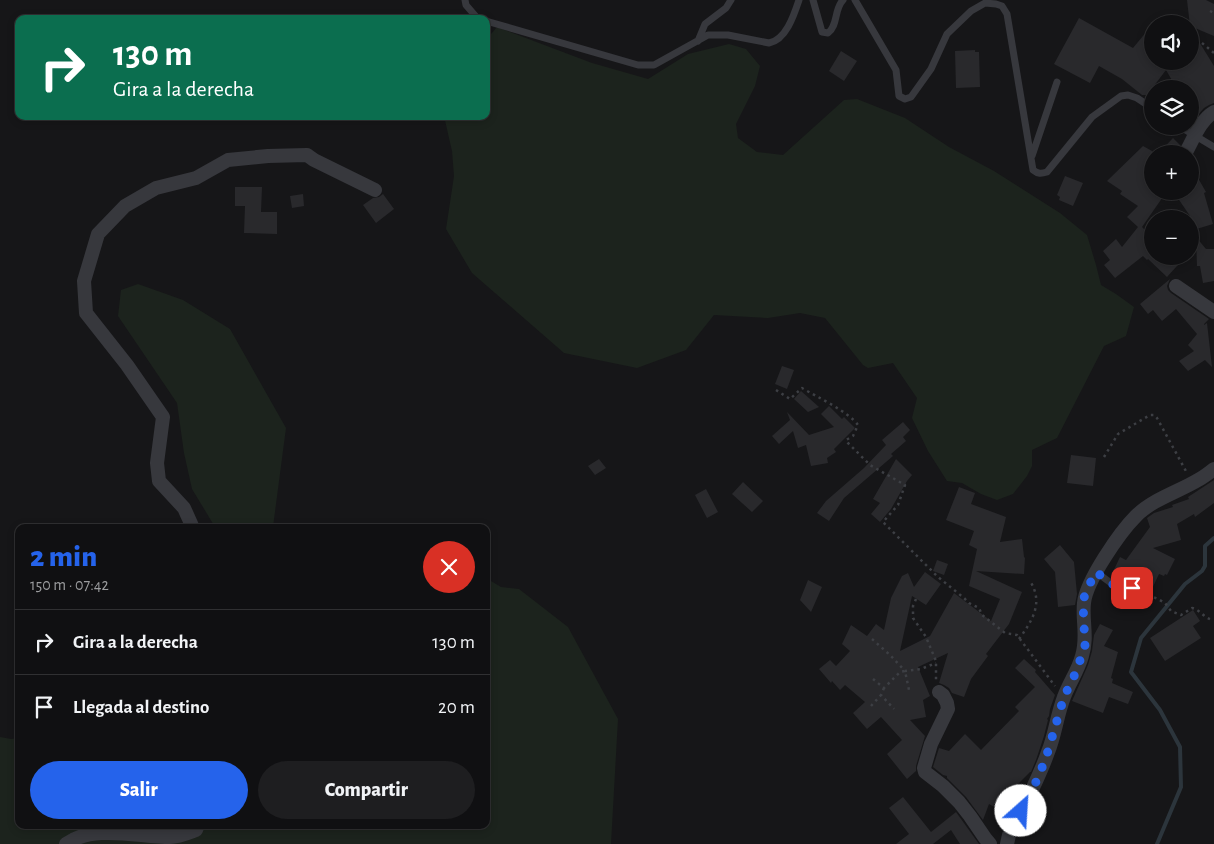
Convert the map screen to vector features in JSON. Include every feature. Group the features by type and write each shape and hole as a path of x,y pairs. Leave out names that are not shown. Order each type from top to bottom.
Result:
{"street":[{"path":"1199,129 1214,112"},
{"path":"1189,145 1194,135"},
{"path":"192,524 184,508 159,480 157,463 163,418 126,365 86,313 84,281 98,234 125,206 156,188 196,178 228,160 307,155 376,190"},
{"path":"1176,286 1214,312"},
{"path":"1007,844 1009,835 1039,776 1064,697 1076,672 1085,646 1083,604 1085,593 1096,572 1124,529 1136,515 1148,505 1200,479 1214,469"},
{"path":"939,692 943,695 948,709 931,744 924,768 925,772 959,802 990,844"},
{"path":"66,844 74,838 103,833 172,837 196,829"}],"lane":[{"path":"465,0 466,5 475,15"},
{"path":"698,41 705,24 726,8 731,0"},
{"path":"490,22 638,66 654,65 708,35 728,35 769,43 775,42 789,24 799,0"},
{"path":"813,0 822,32 828,33 833,30 840,4 844,0"},
{"path":"855,0 896,70 899,96 905,99 912,97 931,69 947,34 971,11 985,3 1002,6 1007,14 1033,170 1037,173 1047,172 1092,117 1121,96 1128,95 1144,103"},
{"path":"1031,159 1057,82"},
{"path":"1194,135 1214,147"},
{"path":"1096,572 1115,586"}],"path":[{"path":"1210,11 1214,13"},
{"path":"1202,43 1214,53"},
{"path":"776,390 790,399 802,388 855,421 858,425 853,436 846,440 848,443 870,465 905,485 898,505 883,522 938,577 969,604 979,608 982,616 1005,634 1016,636 1064,697"},
{"path":"1104,457 1120,432 1150,416 1154,416 1157,418 1192,483"},
{"path":"1019,639 1034,616 1036,600 1033,586 1030,582"},
{"path":"1115,586 1122,585 1165,602 1171,611 1181,615 1192,608 1205,617 1214,620"},
{"path":"916,599 913,606 913,618 926,637 936,661 936,689 939,692"},
{"path":"872,639 890,654 905,671 909,690"},
{"path":"872,706 884,688 900,672 921,669 936,663"},
{"path":"873,678 884,688"},
{"path":"881,695 894,709"}],"shaded area":[{"path":"497,27 592,63 648,79 688,54 729,44 746,49 760,66 755,86 736,124 738,138 757,152 783,155 844,100 857,99 905,118 949,147 994,171 1060,213 1087,235 1101,285 1134,307 1126,336 1104,346 1057,438 1032,450 1032,466 1027,476 1013,494 997,500 981,494 962,483 947,481 928,451 912,418 917,398 893,363 868,368 863,365 825,318 800,313 768,318 714,315 686,350 637,368 564,353 472,273 446,229 454,176 452,151 445,120 490,120 490,35"},
{"path":"138,284 183,300 230,329 286,428 273,524 213,524 192,489 184,453 177,403 118,316 121,290"},
{"path":"490,580 501,587 519,589 568,627 618,719 611,844 0,844 0,737 15,738 15,829 490,829"}],"building":[{"path":"1187,0 1206,0 1214,4 1214,36 1199,30 1199,15 1189,15"},
{"path":"1079,18 1133,48 1144,35 1144,70 1166,70 1158,80 1144,80 1144,95 1142,95 1122,79 1099,66 1090,83 1054,64"},
{"path":"1199,42 1214,66 1214,103 1204,108 1199,114 1199,80 1172,80 1166,70 1199,70"},
{"path":"975,50 975,52 979,52 980,87 956,88 955,51"},
{"path":"841,51 857,61 844,81 829,71"},
{"path":"1173,138 1180,145 1166,145"},
{"path":"1143,146 1144,200 1161,200 1154,210 1144,210 1144,224 1142,227 1144,229 1144,257 1115,278 1104,265 1110,260 1103,251 1116,239 1122,247 1138,227 1127,217 1138,206 1120,194 1122,191 1107,181"},
{"path":"1065,176 1083,183 1073,206 1059,200 1060,197 1057,195"},
{"path":"1199,180 1206,192 1204,193 1213,224 1199,228 1199,210 1186,210 1179,200 1199,200"},
{"path":"235,187 262,187 261,212 277,212 277,234 244,233 245,206 235,206"},
{"path":"303,194 304,206 292,208 290,196"},
{"path":"383,194 394,209 376,223 363,205"},
{"path":"1199,241 1206,249 1214,249 1214,281 1203,283 1200,266 1197,266 1199,265"},
{"path":"1154,265 1178,265 1167,277"},
{"path":"1170,279 1167,286 1168,290 1209,319 1204,325 1207,323 1212,367 1205,360 1188,371 1179,361 1194,351 1188,345 1197,334 1176,309 1162,321 1153,310 1148,314 1140,304"},
{"path":"782,366 794,370 787,389 775,384"},
{"path":"801,391 819,407 808,412 794,399"},
{"path":"829,406 842,419 844,417 855,428 834,449 836,452 827,458 828,463 811,466 806,445 798,448 793,431 779,444 772,436 790,420 787,412 809,435 834,427 821,414"},
{"path":"903,422 910,430 903,437 906,441 891,454 893,456 844,498 829,521 817,513 826,501 864,468 886,445 882,440"},
{"path":"1071,455 1096,458 1093,486 1067,483"},
{"path":"599,459 606,468 595,475 588,466"},
{"path":"896,459 912,475 891,509 880,522 871,514 880,503 873,499"},
{"path":"1214,480 1214,503 1195,517 1194,514 1177,524 1181,540 1153,548 1175,559 1167,575 1159,574 1150,593 1111,576 1120,557 1126,560 1150,527 1147,518 1154,513 1189,499 1188,497"},
{"path":"743,482 763,501 752,512 732,494"},
{"path":"959,487 975,493 971,504 1006,517 1000,542 1022,539 1025,558 1024,574 976,571 1022,592 1009,624 986,654 988,656 971,679 964,697 952,693 949,688 939,683 948,653 918,667 930,696 923,700 926,717 910,720 925,736 916,771 907,779 887,754 902,740 881,717 867,729 853,713 865,702 845,685 840,690 819,669 830,660 836,666 850,651 842,644 851,625 867,636 876,624 884,630 891,598 902,576 908,573 914,587 925,572 941,584 926,605 912,596 900,651 930,636 954,593 991,621 1000,599 969,586 977,549 969,545 974,531 946,520"},
{"path":"706,489 718,512 707,518 695,495"},
{"path":"1060,545 1074,562 1077,594 1075,605 1058,607 1055,572 1044,559"},
{"path":"937,560 948,564 944,575 933,571"},
{"path":"808,580 822,587 811,612 800,600"},
{"path":"1193,610 1200,621 1193,626 1201,638 1165,661 1150,638"},
{"path":"1100,624 1113,630 1104,646 1118,652 1111,678 1113,679 1112,683 1133,692 1128,704 1109,697 1103,713 1072,701 1088,665 1094,635"},
{"path":"1024,659 1036,670 1035,672 1055,695 1036,760 1031,772 1017,785 1022,789 1008,815 989,804 983,820 947,776 933,767 939,748 949,751 965,734 981,750 1019,711 1015,707 1035,687 1015,668"},
{"path":"903,797 931,832 956,812 979,844 960,844 951,830 933,844 896,844 909,834 889,808"}],"waterway":[{"path":"1157,844 1181,787 1180,747 1160,710 1131,672 1141,638 1185,584 1202,571 1205,566 1205,546 1214,538"}],"route":[{"path":"1021,811 1039,776 1064,697 1076,672 1085,646 1083,604 1089,583 1096,572 1115,586 1122,585 1132,588"}]}
